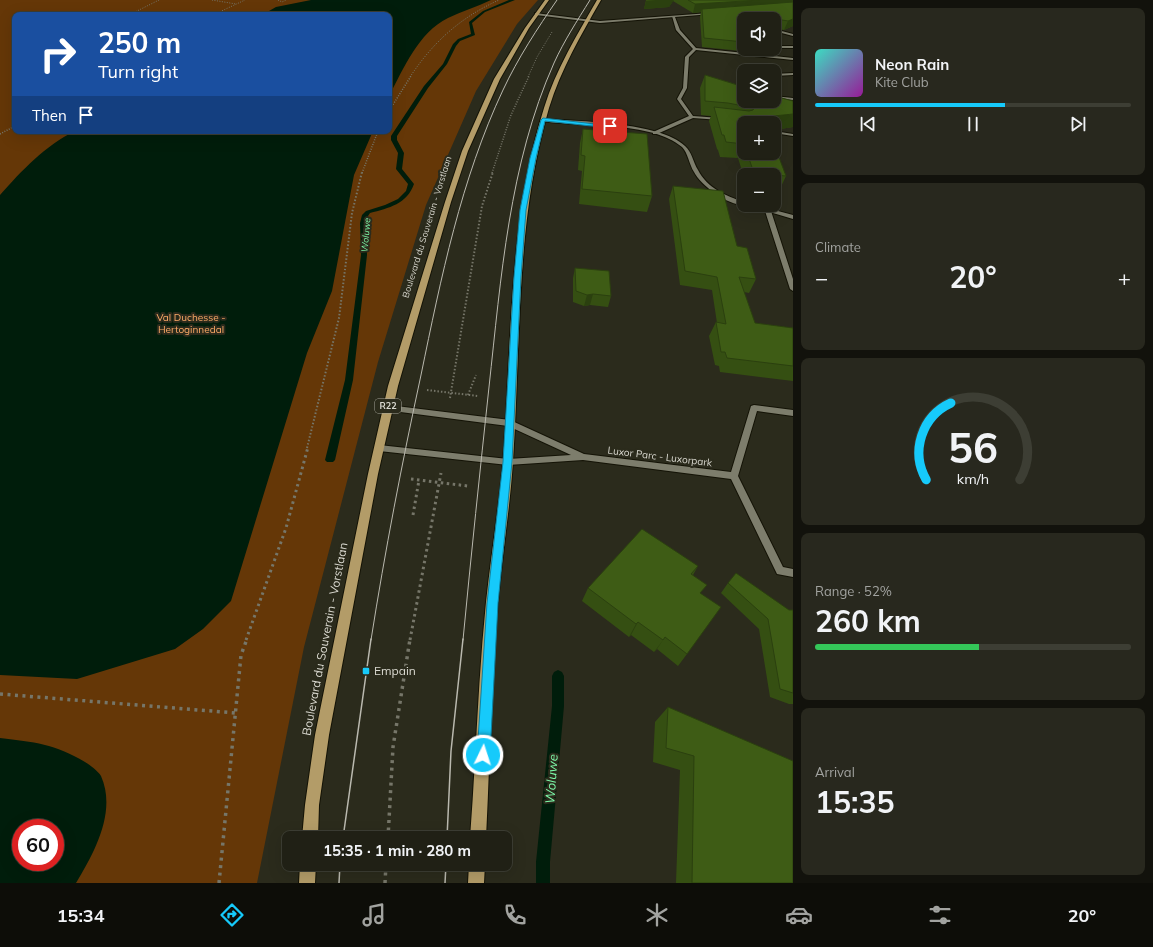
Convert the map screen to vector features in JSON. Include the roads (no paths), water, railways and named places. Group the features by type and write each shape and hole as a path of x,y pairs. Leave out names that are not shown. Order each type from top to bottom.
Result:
{"main road":[{"name":"Boulevard du Souverain - Vorstlaan","path":"310,831 312,805 322,735 388,408 448,202 465,151 497,79 536,14 547,0"},
{"path":"478,831 492,603 508,462 517,277 523,210 533,158 553,85 585,21 599,0"},
{"path":"307,883 308,871"},
{"path":"476,883 477,871"}],"street":[{"path":"536,14 600,22 718,14"},
{"path":"673,17 678,30 694,49 793,59"},
{"path":"781,32 793,35"},
{"path":"781,48 793,48"},
{"path":"692,117 679,100 685,88 686,57 694,49"},
{"path":"781,75 793,74"},
{"path":"781,97 793,98"},
{"path":"655,133 692,117 723,119"},
{"path":"543,120 655,133 674,140 684,147 703,183 719,194 737,201"},
{"path":"781,133 793,135"},
{"path":"768,212 793,289"},
{"path":"772,212 793,217"},
{"path":"388,408 510,423"},
{"path":"793,413 754,408 734,476 780,571 793,573"},
{"name":"Luxor Parc - Luxorpark","path":"510,423 583,457"},
{"path":"379,448 508,462"},
{"name":"Luxor Parc - Luxorpark","path":"508,462 583,457 734,476"}],"waterway":[{"name":"Woluwe","path":"330,460 349,380 364,255 363,223 365,215 368,212 394,204 400,200 409,191 411,184 399,169 401,153 394,140 394,136 426,87 445,64 454,45 459,40 473,35 470,23 474,18 484,11 513,0"},
{"name":"Woluwe","path":"543,883 543,862 558,706 558,676"}],"tram line":[{"path":"371,640 388,540 436,302 464,194 475,158 503,90 528,44 557,0"},
{"path":"463,640 498,305 509,222 517,181 539,101 554,63 566,39 590,0"},
{"path":"344,831 371,639"},
{"path":"447,831 451,751 463,639"},
{"path":"339,883 340,871"},
{"path":"445,883 446,871"}],"place":[{"name":"Empain","path":"366,671"}],"park label":[{"name":"Val Duchesse - Hertoginnedal","path":"191,322"}]}
